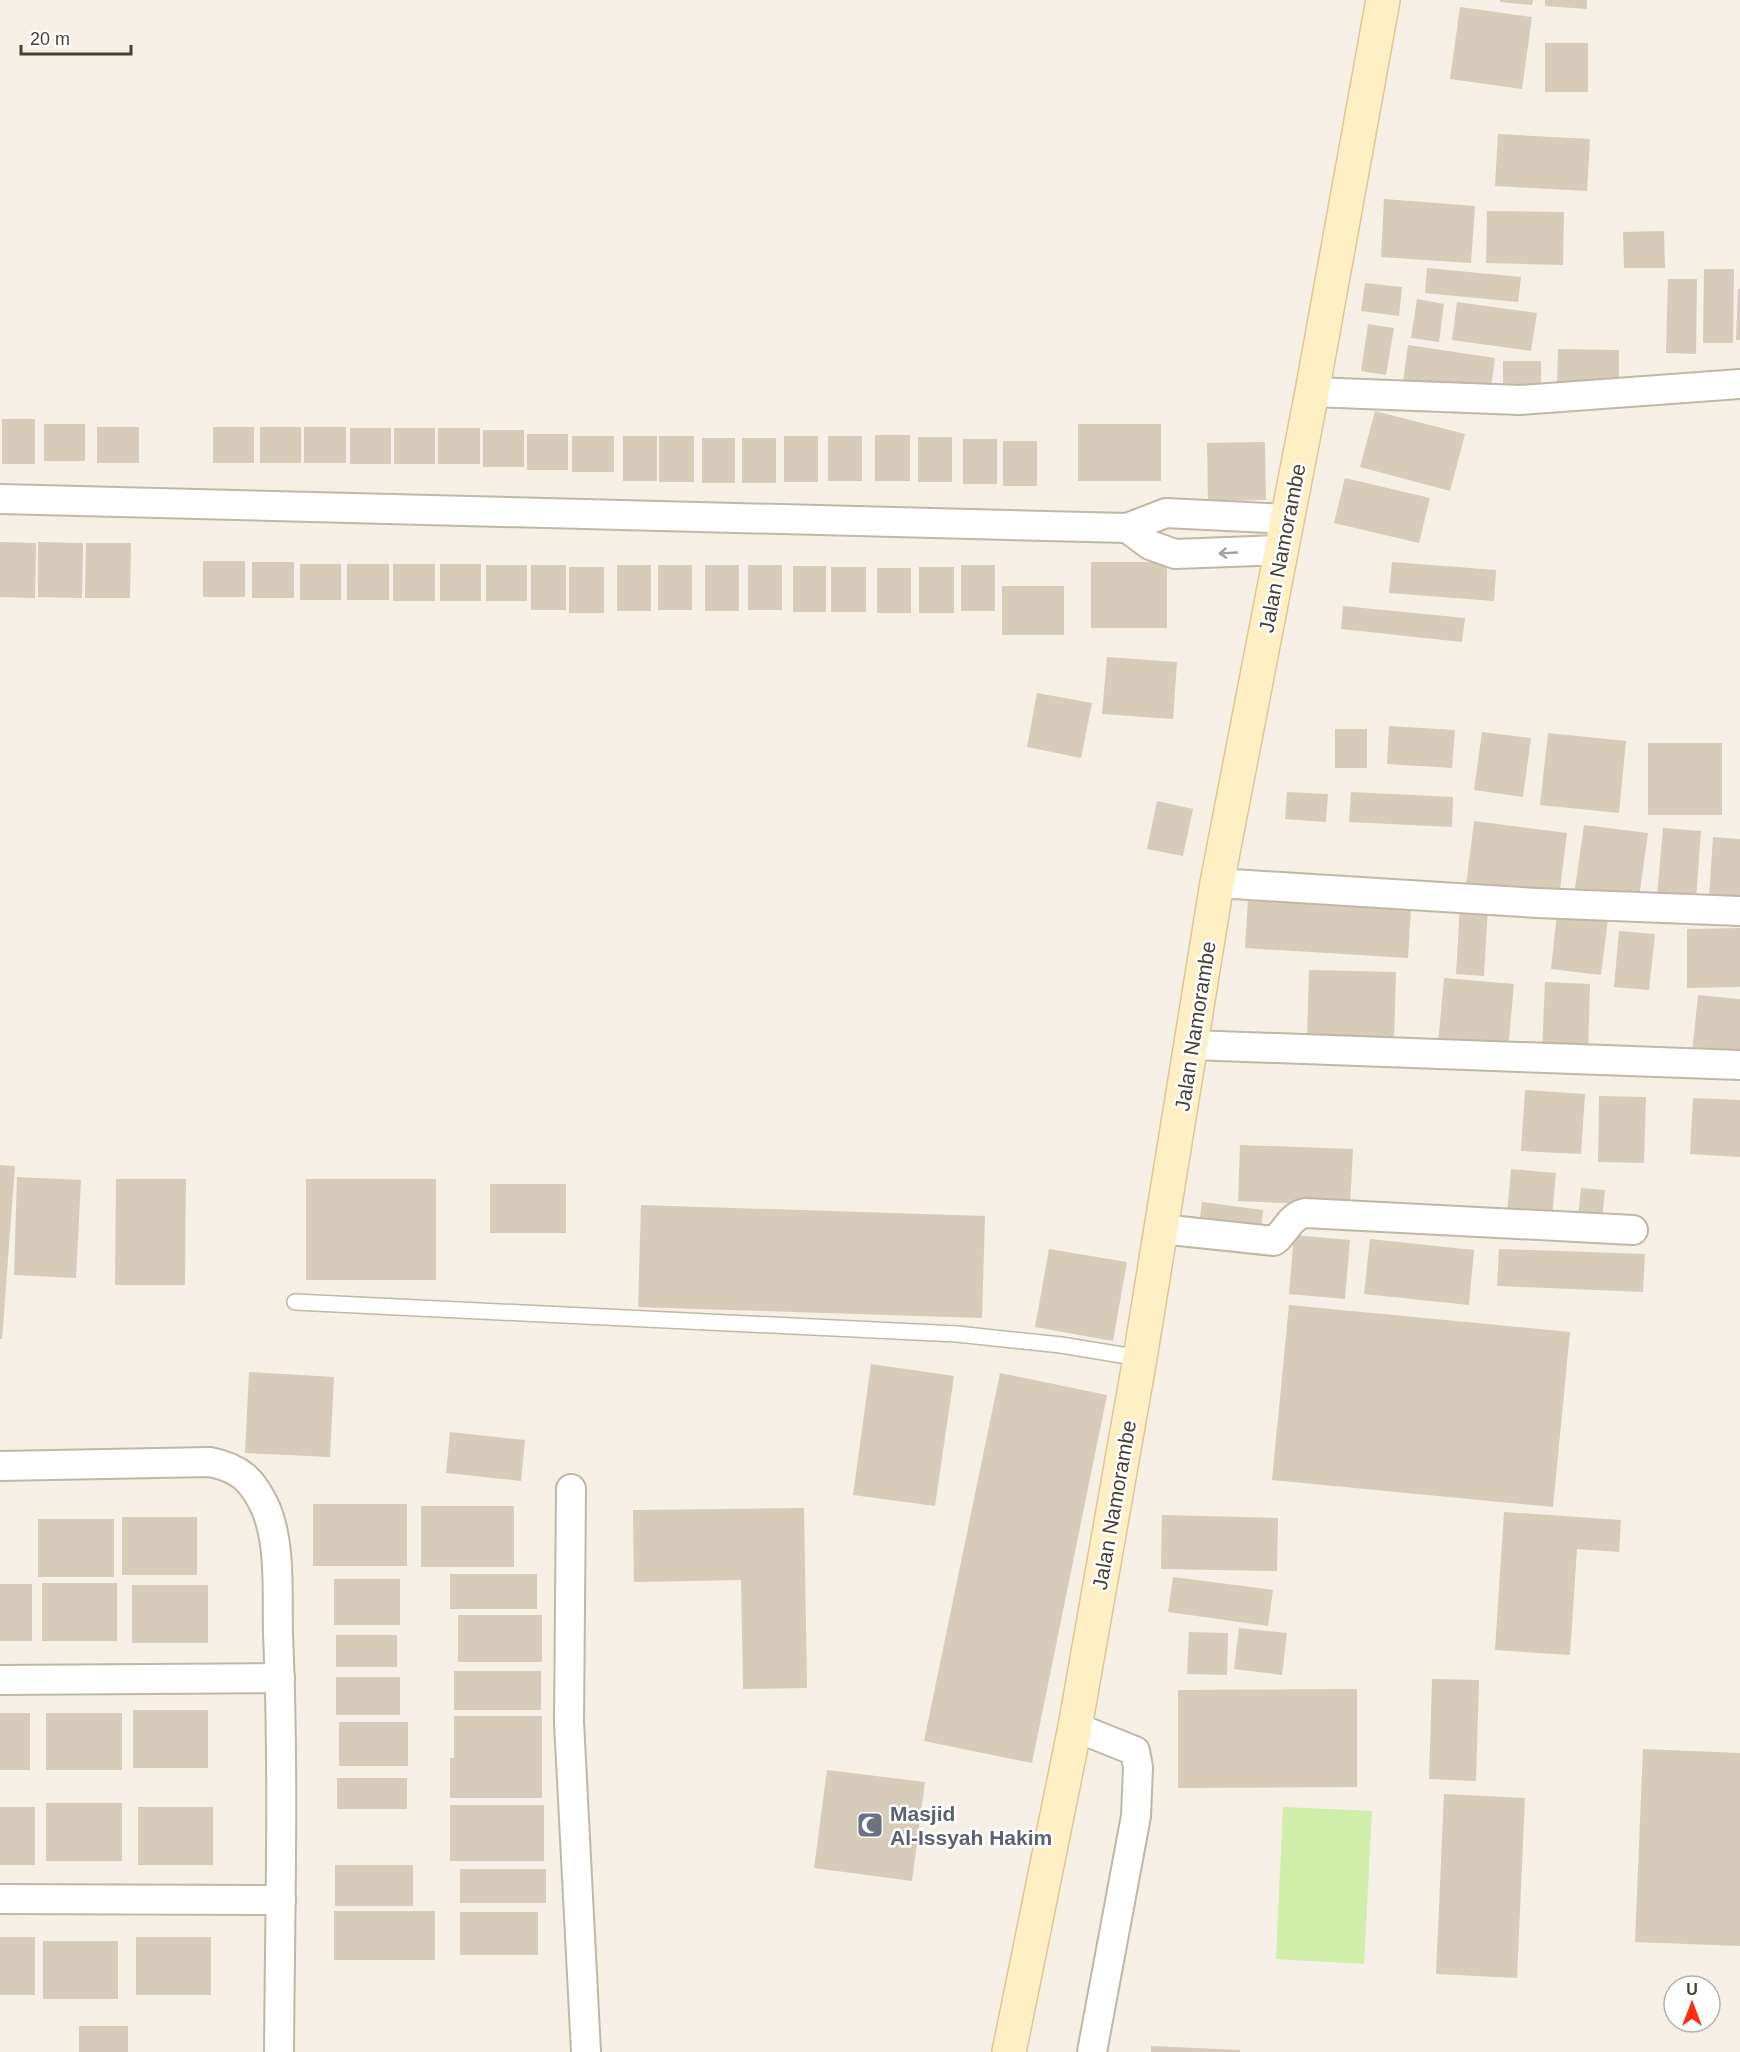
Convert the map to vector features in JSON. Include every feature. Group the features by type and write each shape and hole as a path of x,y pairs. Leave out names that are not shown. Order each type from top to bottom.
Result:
{"main road":[{"name":"Jalan Namorambe","path":"1009,2052 1075,1727 1140,1358 1217,883 1312,393 1383,0"}],"street":[{"path":"1312,393 1520,400 1740,384"},
{"path":"0,499 1127,528 1166,513 1284,535"},
{"path":"1127,528 1150,545 1175,554 1284,535"},
{"path":"1217,883 1525,902 1740,911"},
{"path":"1192,1045 1740,1065"},
{"path":"1161,1229 1274,1241 1291,1221 1305,1213 1633,1230"},
{"path":"0,1466 210,1462 228,1466 240,1473 257,1492 267,1510 274,1542 280,1678 279,2052"},
{"path":"571,1489 569,1722 586,2052"},
{"path":"0,1680 280,1678"},
{"path":"1075,1727 1135,1751 1138,1767 1136,1816 1092,2052"},
{"path":"0,1899 281,1900"}],"lane":[{"path":"295,1302 957,1335 1061,1346 1140,1358"}],"green space":[{"path":"1283,1807 1372,1811 1364,1964 1276,1959"}],"building":[{"path":"1500,0 1533,0 1532,5 1500,2"},
{"path":"1545,0 1587,0 1587,9 1545,6"},
{"path":"1460,7 1532,17 1522,89 1450,79"},
{"path":"1545,43 1588,43 1588,92 1545,92"},
{"path":"1498,134 1590,139 1587,191 1495,186"},
{"path":"1384,199 1475,206 1471,263 1381,257"},
{"path":"1487,211 1564,212 1563,265 1486,263"},
{"path":"1664,231 1665,268 1624,268 1623,232"},
{"path":"1427,268 1521,277 1518,302 1425,293"},
{"path":"1704,269 1734,269 1733,343 1703,343"},
{"path":"1668,279 1697,279 1696,354 1666,353"},
{"path":"1365,283 1402,287 1399,316 1361,311"},
{"path":"1738,289 1740,289 1740,340 1736,340"},
{"path":"1417,299 1444,304 1439,342 1411,338"},
{"path":"1457,302 1537,313 1531,351 1452,340"},
{"path":"1368,324 1394,328 1386,375 1361,371"},
{"path":"1408,345 1495,358 1490,394 1403,382"},
{"path":"1558,349 1619,350 1619,386 1557,386"},
{"path":"1503,361 1541,361 1541,388 1503,388"},
{"path":"1375,411 1465,434 1450,491 1360,467"},
{"path":"2,419 35,419 35,464 2,464"},
{"path":"44,424 85,424 85,461 44,461"},
{"path":"1078,424 1161,424 1161,481 1078,481"},
{"path":"97,427 139,427 139,463 97,463"},
{"path":"213,427 254,427 254,463 213,463"},
{"path":"260,427 301,427 301,463 260,463"},
{"path":"304,427 346,427 346,463 304,463"},
{"path":"350,428 391,428 391,464 350,464"},
{"path":"394,428 435,428 435,464 394,464"},
{"path":"438,428 480,428 480,464 438,464"},
{"path":"483,430 524,430 524,467 483,467"},
{"path":"527,434 568,434 568,470 527,470"},
{"path":"875,435 910,435 910,481 875,481"},
{"path":"572,436 614,436 614,472 572,472"},
{"path":"623,436 657,436 657,481 623,481"},
{"path":"659,436 694,436 694,482 659,482"},
{"path":"784,436 818,436 818,482 784,482"},
{"path":"828,436 862,436 862,481 828,481"},
{"path":"918,437 952,437 952,482 918,482"},
{"path":"702,438 735,438 735,483 702,483"},
{"path":"742,438 776,438 776,483 742,483"},
{"path":"963,439 997,439 997,484 963,484"},
{"path":"1003,441 1037,441 1037,486 1003,486"},
{"path":"1265,442 1266,500 1208,501 1207,443"},
{"path":"1345,478 1430,498 1419,543 1334,523"},
{"path":"0,542 36,543 35,598 0,597"},
{"path":"38,542 83,543 82,598 38,597"},
{"path":"86,543 131,543 130,598 85,598"},
{"path":"203,561 245,561 245,597 203,597"},
{"path":"252,562 294,562 294,598 252,598"},
{"path":"1091,562 1167,562 1167,628 1091,628"},
{"path":"1392,562 1496,570 1494,601 1389,593"},
{"path":"300,564 341,564 341,600 300,600"},
{"path":"347,564 389,564 389,600 347,600"},
{"path":"393,564 435,564 435,601 393,601"},
{"path":"440,564 481,564 481,601 440,601"},
{"path":"486,565 527,565 527,601 486,601"},
{"path":"531,565 566,565 566,610 531,610"},
{"path":"617,565 651,565 651,611 617,611"},
{"path":"658,565 692,565 692,610 658,610"},
{"path":"705,565 739,565 739,611 705,611"},
{"path":"748,565 782,565 782,610 748,610"},
{"path":"961,565 995,565 995,611 961,611"},
{"path":"793,566 826,566 826,612 793,612"},
{"path":"569,567 604,567 604,613 569,613"},
{"path":"831,567 866,567 866,612 831,612"},
{"path":"919,567 954,567 954,613 919,613"},
{"path":"877,568 911,568 911,613 877,613"},
{"path":"1002,586 1064,586 1064,635 1002,635"},
{"path":"1343,606 1465,618 1462,642 1341,629"},
{"path":"1107,657 1177,662 1173,719 1102,714"},
{"path":"1037,693 1092,703 1081,758 1027,747"},
{"path":"1389,726 1455,730 1452,768 1387,764"},
{"path":"1335,729 1367,729 1367,768 1335,768"},
{"path":"1482,732 1531,738 1523,797 1474,790"},
{"path":"1548,733 1626,741 1619,813 1540,805"},
{"path":"1648,743 1722,743 1722,815 1648,815"},
{"path":"1287,792 1328,794 1326,822 1285,819"},
{"path":"1351,792 1453,797 1452,827 1349,822"},
{"path":"1157,801 1193,809 1183,856 1147,849"},
{"path":"1474,821 1567,833 1559,898 1466,886"},
{"path":"1584,825 1648,833 1638,905 1574,895"},
{"path":"1663,828 1701,831 1696,900 1657,897"},
{"path":"1713,837 1740,839 1740,901 1709,898"},
{"path":"1248,899 1411,909 1408,958 1245,948"},
{"path":"1460,905 1488,907 1484,976 1456,974"},
{"path":"1557,913 1608,919 1601,975 1551,969"},
{"path":"1740,928 1740,987 1687,988 1687,929"},
{"path":"1619,931 1655,934 1649,990 1614,987"},
{"path":"1309,970 1396,972 1394,1042 1307,1040"},
{"path":"1444,978 1514,984 1508,1050 1438,1044"},
{"path":"1545,982 1590,984 1588,1054 1542,1053"},
{"path":"1698,995 1740,999 1740,1058 1692,1053"},
{"path":"1525,1090 1585,1094 1581,1154 1521,1151"},
{"path":"1599,1096 1646,1097 1644,1163 1598,1162"},
{"path":"1693,1098 1740,1100 1740,1157 1690,1154"},
{"path":"1240,1145 1353,1149 1350,1206 1238,1201"},
{"path":"0,1165 15,1166 2,1339 0,1339"},
{"path":"1511,1169 1556,1173 1552,1217 1507,1213"},
{"path":"17,1177 81,1180 76,1278 14,1275"},
{"path":"116,1179 186,1179 185,1285 115,1285"},
{"path":"306,1179 436,1179 436,1280 306,1280"},
{"path":"490,1184 566,1184 566,1233 490,1233"},
{"path":"1581,1188 1605,1190 1602,1219 1578,1218"},
{"path":"1202,1202 1263,1210 1261,1232 1199,1225"},
{"path":"641,1205 985,1216 982,1318 638,1307"},
{"path":"1294,1235 1350,1240 1345,1299 1289,1294"},
{"path":"1370,1239 1474,1250 1469,1305 1364,1294"},
{"path":"1049,1249 1127,1262 1113,1341 1035,1327"},
{"path":"1499,1249 1645,1254 1643,1292 1497,1286"},
{"path":"1289,1305 1570,1332 1553,1507 1272,1480"},
{"path":"871,1364 954,1376 935,1506 853,1495"},
{"path":"249,1372 334,1377 330,1457 245,1453"},
{"path":"1000,1373 1107,1395 1032,1763 924,1741"},
{"path":"450,1432 525,1440 521,1481 446,1473"},
{"path":"313,1504 407,1504 407,1566 313,1566"},
{"path":"421,1506 514,1506 514,1567 421,1567"},
{"path":"804,1508 807,1688 743,1689 741,1580 634,1582 633,1510"},
{"path":"1504,1512 1621,1520 1619,1552 1577,1549 1570,1655 1495,1650"},
{"path":"1162,1515 1278,1518 1277,1571 1161,1569"},
{"path":"122,1517 197,1517 197,1575 122,1575"},
{"path":"38,1519 114,1519 114,1577 38,1577"},
{"path":"450,1574 537,1574 537,1609 450,1609"},
{"path":"1173,1577 1273,1590 1268,1626 1168,1612"},
{"path":"334,1579 400,1579 400,1625 334,1625"},
{"path":"42,1583 117,1583 117,1641 42,1641"},
{"path":"0,1584 32,1584 32,1641 0,1641"},
{"path":"132,1585 208,1585 208,1643 132,1643"},
{"path":"458,1615 542,1615 542,1662 458,1662"},
{"path":"1239,1628 1287,1633 1282,1675 1234,1669"},
{"path":"1189,1632 1228,1633 1227,1675 1187,1674"},
{"path":"336,1635 397,1635 397,1667 336,1667"},
{"path":"454,1671 541,1671 541,1710 454,1710"},
{"path":"336,1677 400,1677 400,1715 336,1715"},
{"path":"1432,1679 1479,1680 1476,1781 1429,1779"},
{"path":"1357,1689 1357,1787 1178,1788 1178,1690"},
{"path":"133,1710 208,1710 208,1768 133,1768"},
{"path":"0,1713 30,1713 30,1770 0,1770"},
{"path":"46,1713 122,1713 122,1770 46,1770"},
{"path":"454,1716 542,1716 542,1798 450,1798 450,1758 454,1758"},
{"path":"339,1722 408,1722 408,1766 339,1766"},
{"path":"1643,1749 1740,1753 1740,1946 1635,1942"},
{"name":"Masjid Al-Issyah Hakim","path":"827,1770 925,1782 912,1881 814,1868"},
{"path":"337,1778 407,1778 407,1809 337,1809"},
{"path":"1444,1794 1525,1798 1517,1978 1436,1974"},
{"path":"46,1803 122,1803 122,1861 46,1861"},
{"path":"450,1805 544,1805 544,1861 450,1861"},
{"path":"0,1807 35,1807 35,1865 0,1865"},
{"path":"138,1807 213,1807 213,1865 138,1865"},
{"path":"335,1865 413,1865 413,1906 335,1906"},
{"path":"460,1869 546,1869 546,1903 460,1903"},
{"path":"334,1911 435,1911 435,1960 334,1960"},
{"path":"460,1912 538,1912 538,1955 460,1955"},
{"path":"0,1937 35,1937 35,1995 0,1995"},
{"path":"136,1937 211,1937 211,1995 136,1995"},
{"path":"43,1941 118,1941 118,1999 43,1999"},
{"path":"79,2026 128,2026 128,2052 79,2052"},
{"path":"1151,2046 1240,2050 1240,2052 1151,2052"}],"place":[{"name":"Masjid Al-Issyah Hakim","path":"870,1825"}]}
